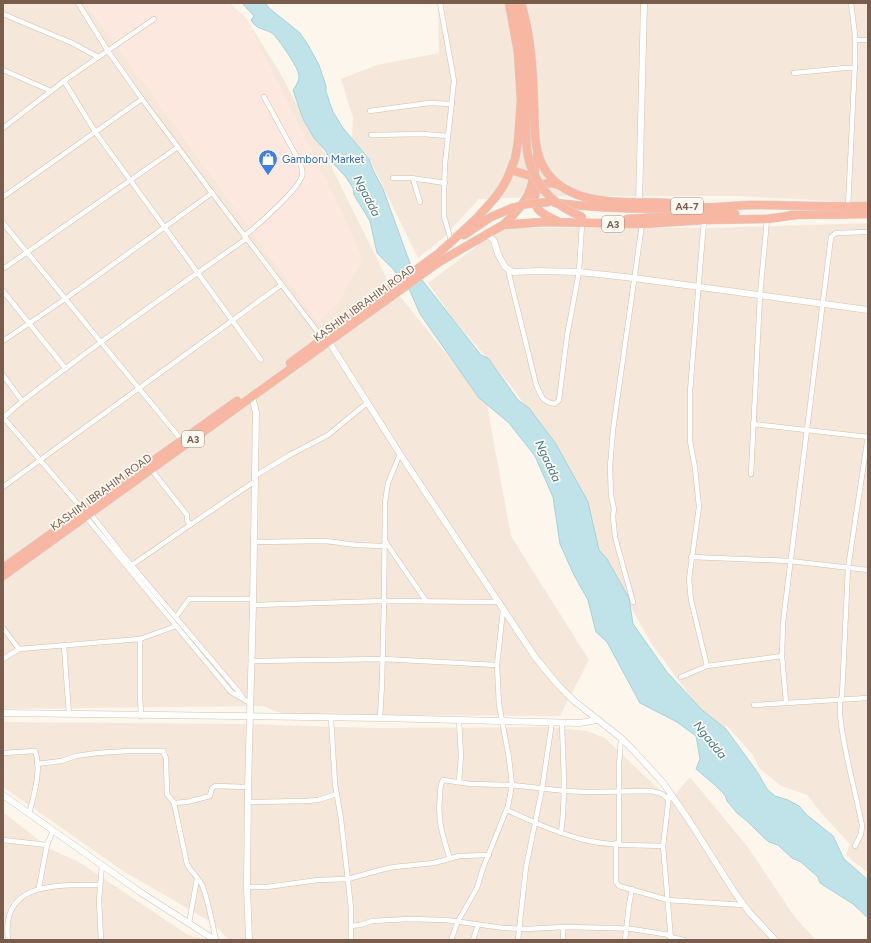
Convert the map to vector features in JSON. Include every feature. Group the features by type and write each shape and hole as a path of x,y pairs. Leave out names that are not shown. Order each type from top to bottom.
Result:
{"highway":[{"name":"KASHIM IBRAHIM ROAD","path":"438,257 451,241 477,218 494,199 508,179 515,159 518,142 521,101 518,52 509,3"},
{"name":"A3","path":"515,3 521,23 526,60 527,93 525,138 530,165 535,176 551,198 582,220"},
{"name":"A4-7","path":"521,3 527,23 532,60 537,152 546,170 559,185 586,197 612,202 669,203 692,207"},
{"path":"503,225 518,212 528,196 534,177 537,152"},
{"path":"511,170 534,177"},
{"path":"559,185 550,183 544,185 538,189 534,196 534,200 538,209 543,214 561,223"},
{"name":"A4-7","path":"438,257 491,217 512,208 527,204 549,202 597,207 648,209 747,205 868,206"},
{"name":"A4-7","path":"582,220 703,214 868,214"},
{"name":"KASHIM IBRAHIM ROAD","path":"3,576 47,545 183,442 326,340 438,257 503,225 544,222 561,223 582,220 642,224 704,220 767,219 795,215"},
{"name":"KASHIM IBRAHIM ROAD","path":"3,568 86,514 151,469 183,442 252,396 326,340"}],"street":[{"path":"78,3 108,51 142,99 245,238 326,340 535,657 558,685 573,700 621,738 670,791 743,905 774,940"},
{"path":"440,3 454,81 444,182 444,216 451,241"},
{"path":"640,203 644,3"},
{"path":"848,207 855,68 855,40 851,3"},
{"path":"3,14 72,43 98,57"},
{"path":"3,128 5,124 64,81 154,19"},
{"path":"855,40 868,40"},
{"path":"794,73 855,68"},
{"path":"3,70 51,91"},
{"path":"64,81 96,132 130,181 198,272 260,360"},
{"path":"244,700 239,692 132,565 3,417 66,368 245,238 291,192 303,176 303,169 264,97"},
{"path":"3,198 142,99"},
{"path":"370,111 429,103 452,104"},
{"path":"371,135 423,134 448,136"},
{"path":"3,269 178,147"},
{"path":"393,178 444,182"},
{"path":"413,179 420,202"},
{"path":"3,342 212,193"},
{"path":"751,474 760,295 767,219"},
{"path":"486,234 494,241 498,254 508,270 536,384 542,398 548,403 555,404 559,400 567,336 579,272 582,220"},
{"path":"704,220 690,391 690,434 699,507 688,579 691,600 707,666"},
{"path":"3,223 183,442"},
{"path":"633,602 615,537 610,467 613,430 642,224"},
{"path":"786,702 782,656 783,622 831,237 836,233 868,232"},
{"path":"508,270 513,272 579,272 634,278 868,310"},
{"path":"3,487 281,285"},
{"path":"3,291 66,368"},
{"path":"3,375 22,401"},
{"path":"249,940 247,887 248,787 256,412 252,396"},
{"path":"132,565 288,456 328,435 367,403"},
{"path":"753,424 868,437 848,568 842,696 839,700 840,719 844,741 862,826 861,834 855,846"},
{"path":"380,718 383,659 385,502 388,483 400,454"},
{"path":"151,469 187,515 187,520 190,525"},
{"path":"86,514 127,568 231,692 250,703"},
{"path":"385,539 426,601"},
{"path":"254,542 326,541 356,545 384,546"},
{"path":"691,557 790,561 868,570"},
{"path":"176,617 189,599 253,602 498,602"},
{"path":"452,940 458,921 477,888 507,810 512,785 509,758 499,705 497,665 503,610"},
{"path":"3,659 19,649 140,639 176,626"},
{"path":"3,628 19,649"},
{"path":"140,639 141,716"},
{"path":"64,646 68,714"},
{"path":"681,678 707,666 782,656"},
{"path":"251,661 383,659 497,665"},
{"path":"754,705 868,698"},
{"path":"3,713 380,718 580,723 597,720"},
{"path":"331,718 333,762 351,908 351,940"},
{"path":"458,782 461,756 459,720"},
{"path":"518,940 526,867 542,789 552,722"},
{"path":"562,722 565,791 562,833"},
{"path":"621,738 616,882 619,886 668,900 743,905"},
{"path":"3,752 35,751 37,764 36,785 29,814"},
{"path":"37,764 61,761 76,756 97,753 163,751 166,758 168,794 174,803 187,864 202,886 212,919 215,940"},
{"path":"450,859 441,834 439,804 440,789 443,780 471,784 512,785 565,791 651,791 662,794 668,799"},
{"path":"174,803 187,802 210,796 212,788 215,786 248,787"},
{"path":"670,791 663,846 670,937"},
{"path":"248,802 318,800 337,794"},
{"path":"3,795 140,892 215,940"},
{"path":"507,810 534,823 582,839 617,844 663,846"},
{"path":"39,887 47,845 53,831"},
{"path":"3,840 47,845"},
{"path":"247,887 267,887 318,880 348,879 380,870 434,863 459,856 489,855"},
{"path":"101,940 100,885 102,865"},
{"path":"189,923 197,879"},
{"path":"8,905 11,900 26,891 39,887 57,885 100,885"},
{"path":"625,940 632,890"},
{"path":"4,916 8,940"},
{"path":"351,926 372,922 409,919 458,921 478,925 519,928 626,928 684,940"},
{"path":"473,940 478,925"},
{"path":"563,927 563,940"},
{"path":"246,940 248,931"}],"shaded area":[{"path":"3,3 229,3 245,17 279,71 316,136 388,281 487,405 511,536 589,660 560,716 287,715 262,706 3,709"},
{"name":"Gamboru Market","path":"85,3 230,3 250,26 349,227 362,260 338,303 318,322"},
{"path":"438,3 868,3 868,202 738,196 577,196 479,199 442,239 418,258 369,158 352,138 353,118 341,79 377,65 439,53"},
{"path":"868,223 868,873 846,855 850,844 822,814 807,795 781,786 759,768 753,755 727,726 722,728 702,710 690,696 651,643 591,536 563,458 511,386 451,316 428,283 501,228 712,228"},
{"path":"3,722 243,724 373,728 548,727 587,731 605,738 670,800 690,777 747,846 794,916 816,940 229,940 211,922 123,871 3,787"},
{"path":"3,812 50,849 79,862 188,935 209,940 3,940"}],"water":[{"name":"Ngadda","path":"242,3 265,3 300,33 319,65 333,112 343,128 369,159 383,189 411,266 481,355 488,358 518,400 529,408 556,444 588,502 599,550 607,559 629,598 633,624 667,672 702,710 726,729 758,773 767,789 775,796 788,800 799,806 807,815 833,836 844,859 868,880 868,918 853,904 820,883 818,877 801,862 792,858 778,845 769,842 737,813 727,801 725,795 696,769 700,759 696,736 677,722 640,703 607,642 596,632 588,600 574,575 560,544 553,497 535,456 509,423 479,398 420,314 410,291 394,270 377,253 370,221 354,195 353,188 345,176 331,161 325,150 314,138 303,119 293,90 299,78 296,67 275,36 253,23 251,20 254,16"}],"place":[{"name":"Gamboru Market","path":"268,176"}]}
